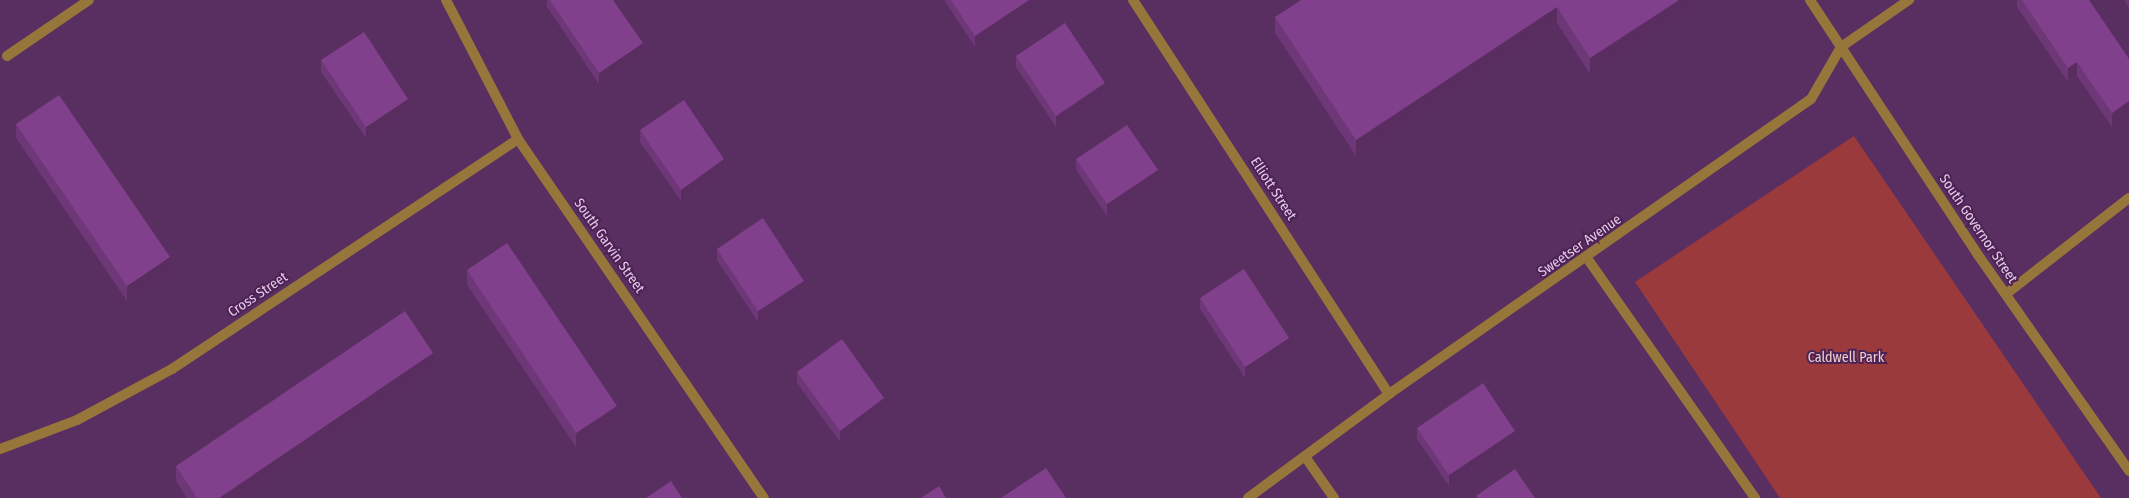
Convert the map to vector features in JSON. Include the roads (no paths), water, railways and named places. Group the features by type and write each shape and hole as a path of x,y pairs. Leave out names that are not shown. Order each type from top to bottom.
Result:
{"street":[{"path":"7,56 89,0"},
{"name":"South Garvin Street","path":"446,0 518,139 764,498"},
{"name":"Elliott Street","path":"1133,0 1389,394"},
{"name":"South Governor Street","path":"1810,0 2006,294 2129,470"},
{"name":"Sweetser Avenue","path":"1248,498 1306,458 1389,394 1587,258 1811,99 1840,47 1909,0"},
{"name":"Cross Street","path":"0,449 77,420 172,369 518,139"},
{"path":"2006,294 2129,198"},
{"path":"1587,258 1755,498"},
{"path":"1306,458 1334,498"}],"park label":[{"name":"Caldwell Park","path":"1846,358"}]}
